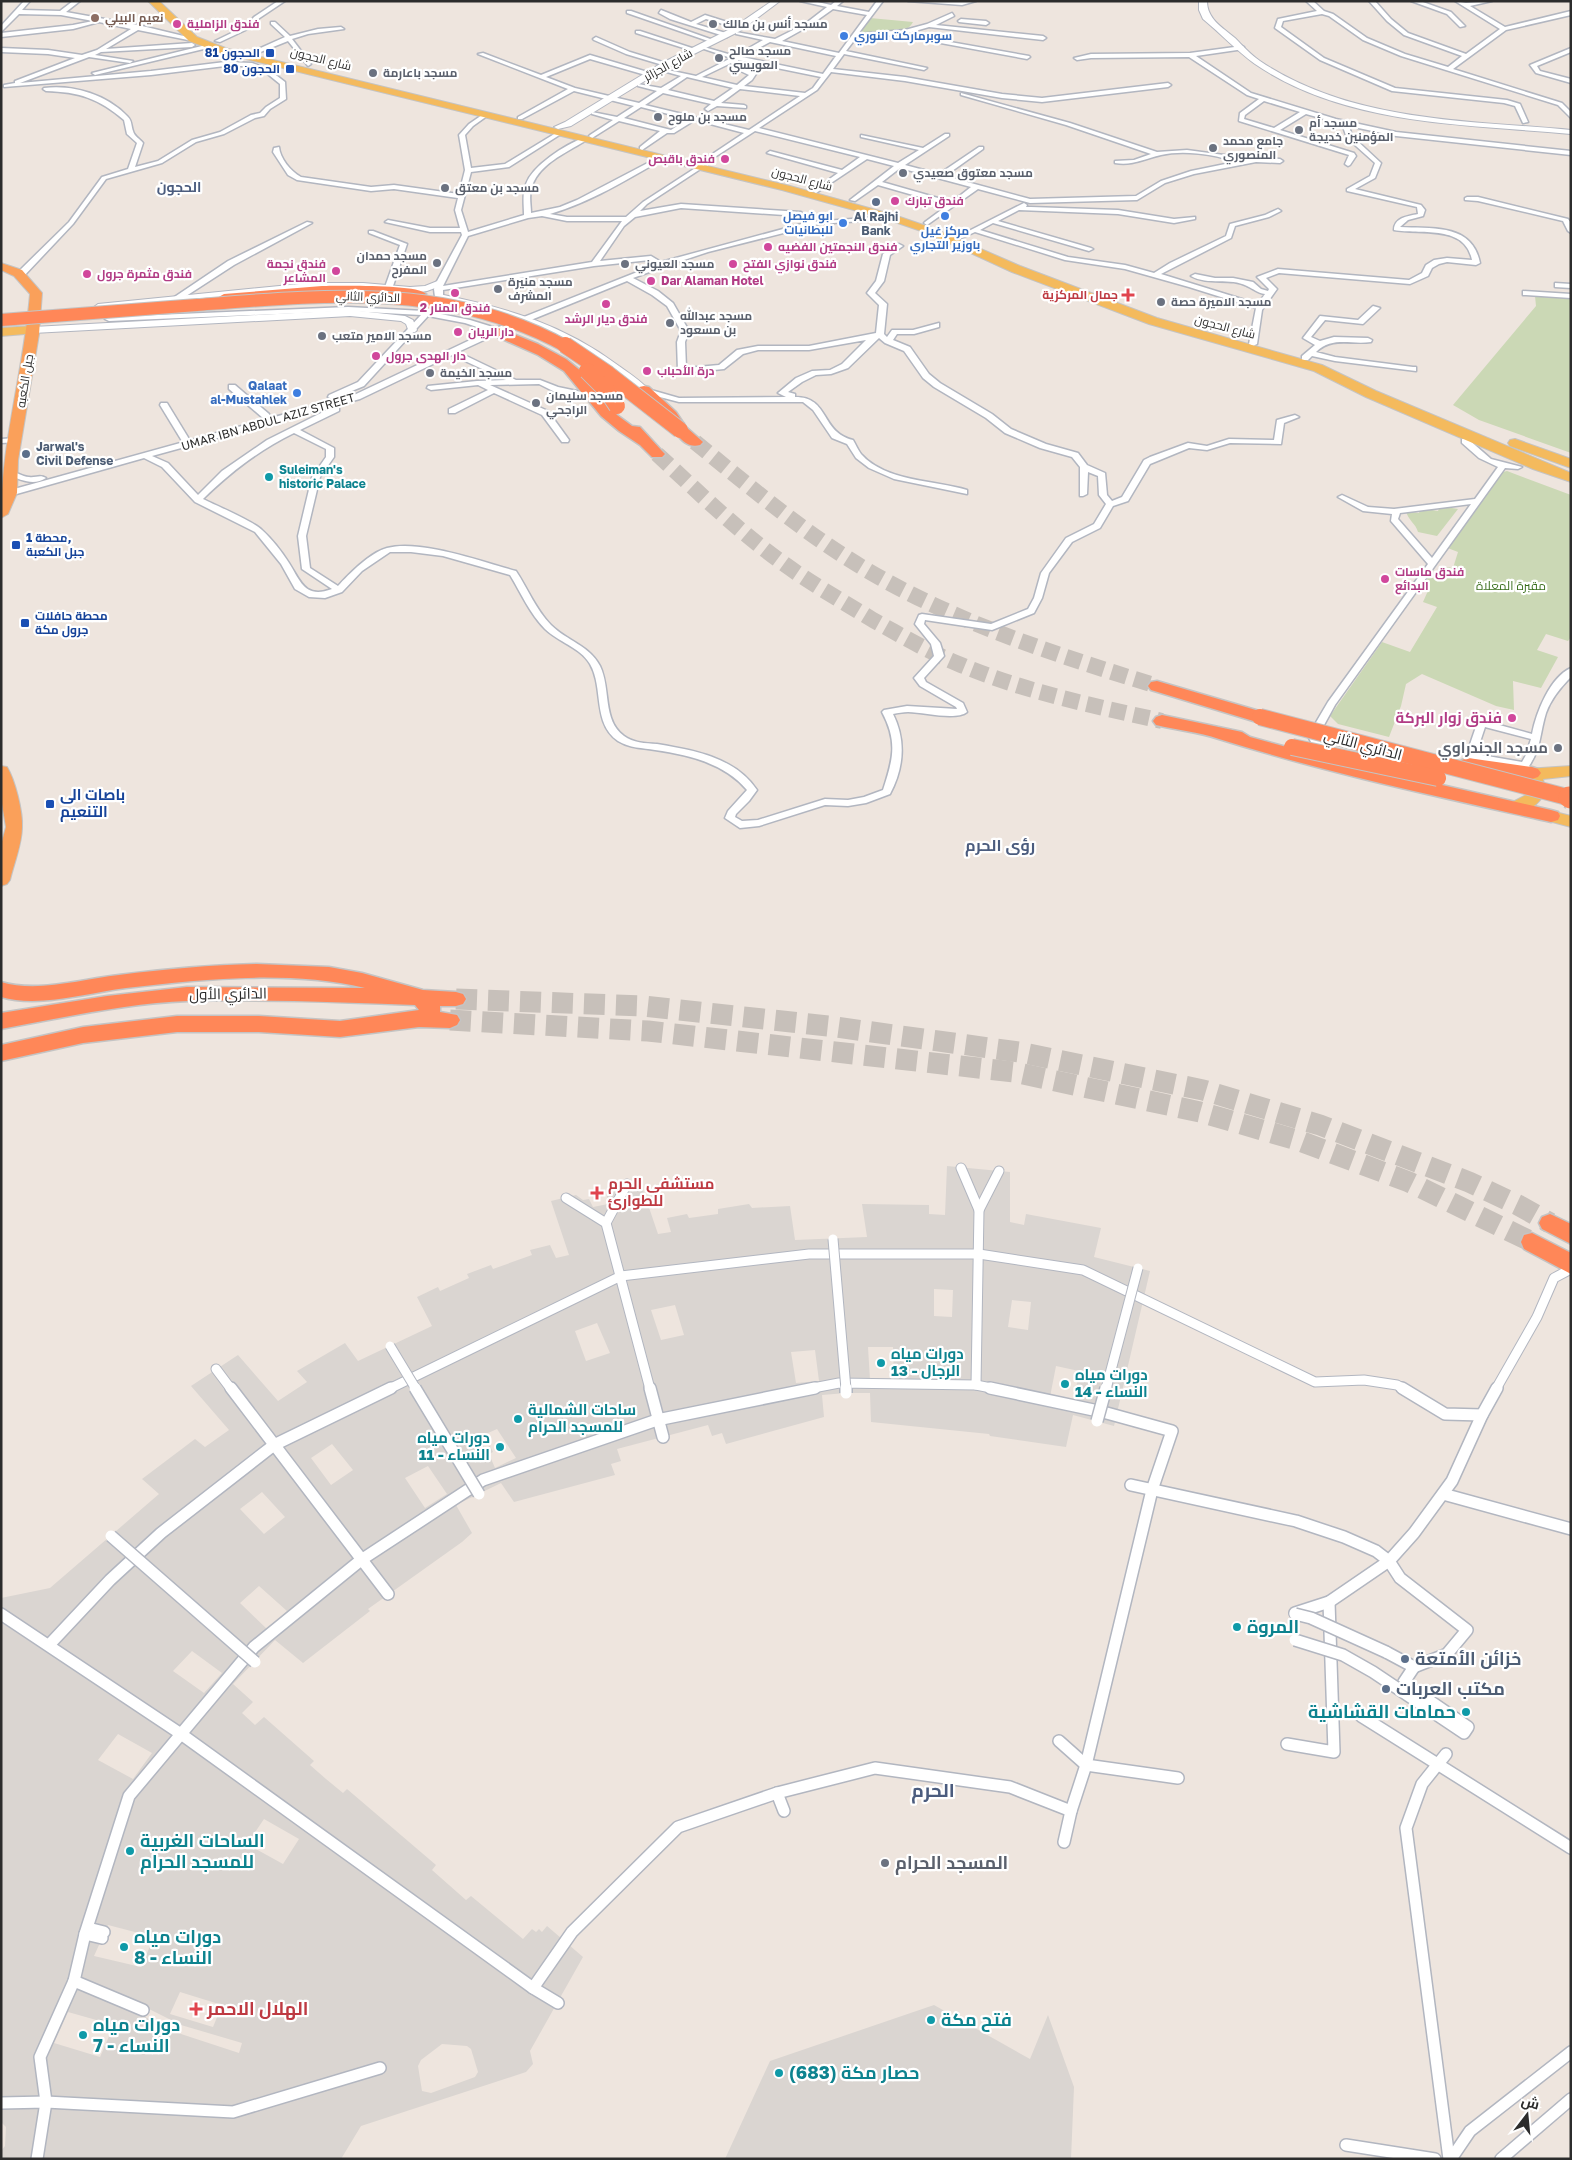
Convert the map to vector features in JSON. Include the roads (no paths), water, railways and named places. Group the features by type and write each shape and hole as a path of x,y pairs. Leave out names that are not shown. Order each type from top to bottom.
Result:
{"highway":[{"name":"جبل الكعبه","path":"1,266 20,275 36,293 33,330 16,440 8,471 10,493 1,514"},
{"path":"108,316 253,294 312,290 414,292"},
{"name":"الدائري الثاني","path":"1,328 108,316 331,296 397,298 440,303 508,320 551,338 588,358 695,442"},
{"name":"الدائري الثاني","path":"1,320 108,316 322,303 368,303 428,309 477,319 518,332 549,346 582,367 595,378 643,441 657,454"},
{"path":"496,331 538,350 568,368 584,383 593,397 617,423 643,441"},
{"path":"644,390 663,400 680,430"},
{"name":"الدائري الثاني","path":"1157,686 1571,798"},
{"path":"1262,714 1468,764 1528,770"},
{"path":"1162,721 1290,751 1358,772 1551,816"},
{"name":"الدائري الثاني","path":"1290,751 1492,789 1571,810"},
{"path":"1,771 9,795 14,827 1,880"},
{"path":"1,989 22,993 130,980 249,972 328,973 382,984 423,998 430,1007 429,1014 420,1019 340,1029 259,1024 177,1024 83,1035 1,1053"},
{"name":"الدائري الأول","path":"1,1042 165,1005 187,994 278,994 456,999"},
{"name":"الدائري الأول","path":"1,1021 107,1003 450,1020"},
{"path":"1550,1223 1571,1235"},
{"path":"1532,1242 1571,1265"}],"main road":[{"name":"شارع الحجون","path":"153,1 193,39 485,115 562,130"},
{"name":"شارع الحجون","path":"165,1 212,44 308,64 520,118 661,158 702,164 853,200 927,223 1105,298 1253,344 1308,355 1439,419"},
{"name":"شارع الحجون","path":"588,138 642,148 890,217 931,231 1016,269 1153,320 1318,368 1370,394 1439,419"},
{"path":"1,314 35,312"},
{"path":"1,332 33,330"},
{"path":"1439,419 1465,441 1518,467 1571,486"},
{"path":"1439,419 1571,478"},
{"path":"1439,419 1571,464"},
{"path":"1540,463 1571,469"},
{"path":"1515,808 1530,803 1537,794 1538,784 1528,770"},
{"path":"1528,770 1549,774 1571,771"},
{"path":"1551,816 1571,816"},
{"path":"1551,816 1571,822"}],"street":[{"path":"1,30 27,1"},
{"path":"61,13 77,1"},
{"path":"53,83 212,44 250,26 256,18 282,1"},
{"name":"شارع الجزائر","path":"562,130 568,124 640,85 695,50 739,30 777,1"},
{"name":"شارع الجزائر","path":"562,130 572,127 594,113 649,74 706,48 739,30 784,1"},
{"path":"803,1 870,14"},
{"path":"696,78 807,24 840,1"},
{"path":"594,264 630,217 645,203 815,89 880,1"},
{"path":"911,1 962,3 973,1"},
{"path":"1203,1 1203,10 1206,17 1257,62 1304,88 1342,103 1410,117 1571,132"},
{"path":"1309,1 1322,12 1365,39 1403,55 1450,68 1560,104 1571,116"},
{"path":"1372,1 1388,20 1406,34 1467,56"},
{"path":"1414,1 1449,13 1462,26"},
{"path":"1458,1 1504,29"},
{"path":"1466,5 1489,1"},
{"path":"17,12 61,13 193,39"},
{"path":"629,12 713,41"},
{"path":"661,12 672,18 726,35"},
{"path":"1322,12 1280,20 1278,28 1322,59 1394,90 1518,105 1524,122"},
{"path":"1450,68 1504,29 1571,13"},
{"path":"1215,14 1231,33 1289,76 1350,99 1414,111 1571,127"},
{"path":"855,36 876,37 898,34 931,26 952,16"},
{"path":"691,24 705,17 773,40 885,59 924,68"},
{"path":"1,35 73,27 102,20"},
{"path":"943,20 986,23"},
{"path":"274,23 288,36 308,64"},
{"path":"931,26 1043,38"},
{"path":"4,87 99,51 138,28"},
{"path":"256,52 288,36 319,30 341,29"},
{"path":"638,32 695,50"},
{"path":"898,34 1027,57"},
{"path":"596,39 685,76 741,87 805,95"},
{"path":"99,51 212,44"},
{"path":"706,48 736,58 824,76"},
{"path":"1077,58 1091,56 1190,55 1242,48"},
{"path":"1,50 48,52 139,62"},
{"path":"1571,50 1533,65 1538,72 1571,82"},
{"path":"481,54 573,88 612,99 830,147 1030,202 1137,198 1163,182 1193,172 1256,160 1280,161"},
{"path":"1190,55 1249,94 1345,123 1396,134 1571,153"},
{"path":"543,76 590,57 649,74"},
{"path":"708,109 741,87 753,74 736,67 734,64 736,58"},
{"path":"875,75 885,59"},
{"path":"4,87 233,64 250,64 266,70 283,83 283,99 268,108 262,115 253,116 222,133 194,141 160,162 104,178 71,223 20,275"},
{"path":"829,70 953,86 1002,96 1042,100 1168,85"},
{"path":"527,216 529,206 527,191 535,172 641,106 685,76"},
{"path":"640,85 717,104 744,108"},
{"path":"953,86 950,89 982,101 1060,122 1157,154 1189,153 1219,155 1242,163"},
{"path":"4,87 67,90 89,94 114,108 127,119 130,134 140,143 131,169"},
{"path":"520,118 573,88"},
{"path":"1264,98 1242,114 1241,120 1352,154 1353,156 1348,164"},
{"path":"1275,130 1305,112"},
{"path":"594,113 672,132 694,118"},
{"path":"464,232 458,210 468,170 462,135 485,115"},
{"path":"1253,344 1258,310 1272,289 1262,277 1278,271 1410,282 1425,274 1429,267 1437,262 1447,260 1476,263 1476,256 1465,239 1456,234 1441,231 1396,229 1397,224 1404,219 1421,215 1422,210 1419,206 1349,190 1373,177 1378,163 1349,137 1345,123"},
{"path":"468,170 507,166 562,130"},
{"path":"642,148 666,130"},
{"path":"853,200 947,134"},
{"path":"863,136 926,150"},
{"path":"784,143 791,138"},
{"path":"823,152 830,147"},
{"path":"277,148 276,152 290,174 300,179 371,189 394,187 461,196"},
{"path":"777,148 770,153 844,172"},
{"path":"940,177 981,148"},
{"path":"1116,162 1133,164 1157,154"},
{"path":"816,191 865,157"},
{"path":"543,215 570,206 661,158"},
{"path":"809,163 816,158"},
{"path":"878,183 953,204"},
{"path":"927,223 976,187"},
{"path":"1467,199 1478,199 1566,220 1571,231"},
{"path":"960,237 1030,202"},
{"path":"388,222 430,230 464,232 527,216 543,215 567,219 630,217 665,207 681,206 801,214 810,225"},
{"path":"1018,208 1119,212 1180,222 1193,218"},
{"path":"1155,276 1169,265 1214,246 1229,237 1232,225 1244,219 1271,216 1278,211"},
{"name":"UMAR IBN ABDUL AZIZ STREET","path":"8,471 27,480 34,480 185,439 357,397 496,331 660,265 810,225 858,218 890,217"},
{"path":"993,221 1089,249"},
{"path":"177,298 231,263 309,222"},
{"path":"974,230 1067,259 1126,267 1192,285 1260,307"},
{"path":"371,232 404,244 389,287"},
{"name":"UMAR IBN ABDUL AZIZ STREET","path":"10,493 145,456 268,419 345,393 361,384 377,369 426,314 439,290 464,232"},
{"path":"884,338 883,304 871,293 880,281 888,254 899,246"},
{"path":"35,312 310,286 389,287 414,292 439,290 594,264 651,258 660,265"},
{"path":"1195,276 1216,280 1233,280 1250,284 1259,291 1270,293"},
{"path":"628,278 655,293 670,305 685,331 681,342 682,371 720,367 740,352 758,348 810,348 884,338 895,332 914,332 936,325"},
{"path":"1558,285 1571,286"},
{"path":"414,292 427,288 439,290 526,318 577,341 644,390"},
{"path":"1526,293 1571,296"},
{"path":"108,316 211,316 336,308 394,310 426,314 496,331"},
{"path":"1320,344 1307,338 1323,318 1360,322 1376,308"},
{"path":"33,330 350,313 408,319 412,324 412,330"},
{"path":"964,492 950,487 912,481 874,467 860,457 850,442 840,440 831,432 812,404 782,393 798,380 815,373 831,372 845,366 871,339 884,338 907,349 926,376 937,385 989,416 1008,431 1042,446 1075,454 1084,468 1083,494"},
{"path":"1308,355 1320,344 1334,338 1368,340"},
{"path":"452,352 513,381"},
{"path":"1308,355 1413,369"},
{"path":"430,388 513,381 540,382 556,389 593,397"},
{"path":"477,383 545,413 565,440"},
{"path":"232,387 268,419 282,436"},
{"path":"452,411 494,390"},
{"path":"198,500 225,473 282,436 357,397"},
{"path":"663,400 799,399"},
{"path":"164,405 185,439"},
{"path":"145,456 165,466 198,500 258,530 285,563 298,587 312,595 325,595 339,590 359,569 388,550 411,549 444,554 513,573 548,627 588,653 596,668 607,722 618,737 637,745 691,754 733,771 746,781 752,790 746,799 731,813 730,818 740,825 759,823 825,802 848,803 866,800 887,792 899,750 897,728 887,712 907,709 949,713 962,712 960,705 923,684 919,678 939,656 935,643 920,624 922,617 992,627 1031,611 1038,598 1045,573 1069,540 1097,526 1110,504 1125,499 1147,462 1188,444 1207,448 1229,441 1278,442 1280,422 1295,417"},
{"path":"294,430 330,448 330,457 316,477 302,536 306,570 339,590"},
{"path":"1,441 16,440"},
{"path":"1465,441 1477,454 1502,467 1518,467"},
{"path":"1502,467 1331,704 1312,736 1316,744 1537,794"},
{"path":"1084,468 1102,475 1103,495 1110,504"},
{"path":"1342,497 1366,510 1396,512 1478,501"},
{"path":"1396,512 1394,519 1433,564"},
{"path":"1537,738 1481,723 1471,756 1528,770 1536,747 1540,718 1555,687 1571,671"},
{"path":"961,1168 979,1210 976,1385"},
{"path":"979,1210 999,1171"},
{"path":"606,1224 627,1184"},
{"path":"566,1198 606,1224 663,1437"},
{"path":"833,1239 846,1393"},
{"path":"49,1646 110,1580 161,1533 274,1445 621,1276 809,1254 978,1254 1083,1270 1315,1382 1364,1380 1397,1385 1445,1414 1482,1415"},
{"path":"1097,1421 1138,1268"},
{"path":"1295,1614 1330,1602 1389,1561 1414,1533 1452,1481 1482,1415 1537,1317 1554,1278 1571,1269"},
{"path":"390,1346 479,1494"},
{"path":"216,1369 388,1594"},
{"path":"37,2159 46,2102 40,2057 59,2022 74,1981 87,1931 129,1796 181,1734 254,1648 361,1560 483,1480 657,1420 839,1383 976,1385 1103,1412 1172,1431 1152,1490 1086,1766 1071,1811 1064,1842"},
{"path":"1131,1485 1296,1521 1376,1551 1389,1561 1400,1578 1467,1630 1447,1654 1414,1667 1404,1682 1468,1728 1464,1733 1373,1672 1344,1655 1295,1640"},
{"path":"1442,1494 1571,1529"},
{"path":"111,1536 254,1662"},
{"path":"1288,1744 1334,1752 1330,1602"},
{"path":"1,1614 181,1734 533,1988 558,2003"},
{"path":"1295,1614 1311,1618 1414,1667"},
{"path":"1361,1716 1571,1848"},
{"path":"1059,1741 1086,1766 1178,1778"},
{"path":"1446,1754 1422,1784 1406,1828 1450,2159"},
{"path":"533,1988 572,1932 678,1827 778,1793 875,1768 1010,1788 1071,1811"},
{"path":"778,1793 784,1810"},
{"path":"87,1931 103,1935"},
{"path":"74,1981 143,2010"},
{"path":"1450,2159 1470,2132 1571,2052"},
{"path":"1,2103 46,2102 233,2112 380,2068"},
{"path":"1501,2159 1571,2099"},
{"path":"1346,2145 1435,2159"}],"tunnel":[{"path":"695,442 778,509 820,540 865,569 900,588 971,622 1045,650 1157,686"},
{"path":"657,454 732,523 780,561 838,599 917,644 961,665 1010,683 1060,698 1162,721"},
{"path":"456,999 643,1006 828,1026 1019,1052 1203,1090 1320,1125 1469,1182 1518,1205 1550,1223"},
{"path":"450,1020 648,1031 1014,1072 1200,1112 1300,1141 1409,1182 1532,1242"}],"place":[{"name":"نعيم البيلي","path":"95,18"},
{"name":"فندق الزاملية","path":"177,24"},
{"name":"مسجد أنس بن مالك","path":"713,24"},
{"name":"سوبرماركت النوري","path":"844,36"},
{"name":"الحجون 81","path":"270,53"},
{"name":"مسجد صالح العويسي","path":"719,58"},
{"name":"الحجون 80","path":"290,69"},
{"name":"مسجد باعارمة","path":"373,73"},
{"name":"مسجد بن ملوح","path":"658,117"},
{"name":"مسجد أم المؤمنين خديجة","path":"1299,130"},
{"name":"جامع محمد المنصوري","path":"1213,148"},
{"name":"فندق باقبص","path":"725,159"},
{"name":"مسجد معتوق صعيدي","path":"903,173"},
{"name":"مسجد بن معتق","path":"445,188"},
{"name":"فندق تبارك","path":"895,201"},
{"name":"Al Rajhi Bank","path":"876,202"},
{"name":"مركز غيل باوزير التجاري","path":"945,216"},
{"name":"ابو فيصل للبطانيات","path":"843,223"},
{"name":"فندق النجمتين الفضيه","path":"768,247"},
{"name":"مسجد حمدان المفرح","path":"437,263"},
{"name":"مسجد العيوني","path":"625,264"},
{"name":"فندق نوازي الفتح","path":"733,264"},
{"name":"فندق نجمة المشاعر","path":"336,271"},
{"name":"فندق مثمرة جرول","path":"87,274"},
{"name":"Dar Alaman Hotel","path":"651,281"},
{"name":"مسجد منيرة المشرف","path":"498,289"},
{"name":"فندق المنار 2","path":"455,293"},
{"name":"جمال المركزية","path":"1128,295"},
{"name":"مسجد الاميرة حصة","path":"1161,302"},
{"name":"فندق ديار الرشد","path":"606,304"},
{"name":"مسجد عبدالله بن مسعود","path":"670,323"},
{"name":"دار الريان","path":"458,332"},
{"name":"مسجد الامير متعب","path":"322,336"},
{"name":"دار الهدى جرول","path":"376,356"},
{"name":"درة الأحباب","path":"647,371"},
{"name":"مسجد الخيمة","path":"430,373"},
{"name":"Qalaat al-Mustahlek","path":"297,393"},
{"name":"مسجد سليمان الراجحي","path":"536,403"},
{"name":"Jarwal's Civil Defense","path":"26,454"},
{"name":"Suleiman's historic Palace","path":"269,477"},
{"name":"محطة 1, جبل الكعبة","path":"16,545"},
{"name":"فندق ماسات البدائع","path":"1385,579"},
{"name":"محطة حافلات جرول مكة","path":"25,623"},
{"name":"فندق زوار البركة","path":"1512,718"},
{"name":"مسجد الجندراوي","path":"1558,748"},
{"name":"باصات الى التنعيم","path":"50,804"},
{"name":"مستشفى الحرم للطوارئ","path":"597,1193"},
{"name":"دورات مياه الرجال - 13","path":"881,1363"},
{"name":"دورات مياه النساء - 14","path":"1065,1384"},
{"name":"ساحات الشمالية للمسجد الحرام","path":"518,1419"},
{"name":"دورات مياه النساء - 11","path":"500,1447"},
{"name":"المروة","path":"1237,1627"},
{"name":"خزائن الأمتعة","path":"1405,1659"},
{"name":"مكتب العربات","path":"1386,1689"},
{"name":"حمامات القشاشية","path":"1466,1712"},
{"name":"الساحات الغربية للمسجد الحرام","path":"130,1851"},
{"name":"المسجد الحرام","path":"885,1863"},
{"name":"دورات مياه النساء - 8","path":"124,1947"},
{"name":"الهلال الاحمر","path":"196,2009"},
{"name":"فتح مكة","path":"931,2020"},
{"name":"دورات مياه النساء - 7","path":"83,2035"},
{"name":"حصار مكة (683)","path":"779,2073"}],"district":[{"name":"الحجون","path":"179,187"},
{"name":"رؤى الحرم","path":"1000,845"},
{"name":"الحرم","path":"933,1790"}],"park label":[{"name":"مقبرة المعلاة","path":"1511,586"}]}
